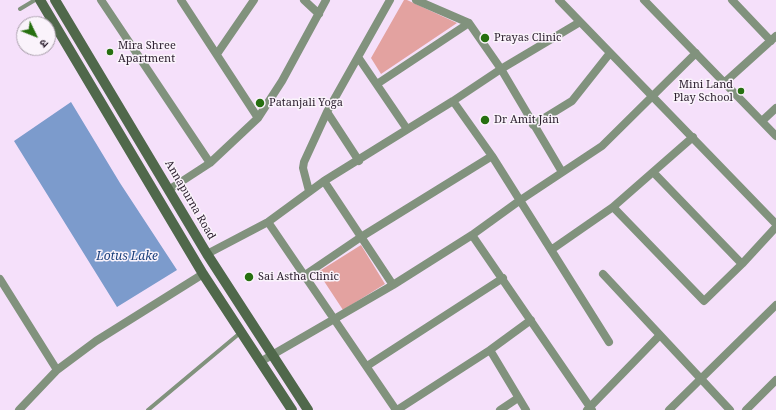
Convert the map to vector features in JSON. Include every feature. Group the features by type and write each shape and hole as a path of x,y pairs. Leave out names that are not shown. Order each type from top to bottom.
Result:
{"main road":[{"path":"40,0 203,274 292,410"},
{"name":"Annapurna Road","path":"55,0 170,189 207,254 308,410"}],"street":[{"path":"101,0 210,163"},
{"path":"182,0 258,118"},
{"path":"218,54 254,0"},
{"path":"304,0 319,14"},
{"path":"170,189 210,163 258,118 282,81 326,0"},
{"path":"309,191 303,168 304,162 327,112 390,0"},
{"path":"416,0 469,24 501,70 562,172"},
{"path":"559,0 776,224"},
{"path":"644,0 776,136"},
{"path":"724,83 774,39 732,0"},
{"path":"207,254 268,222 324,181 359,161 407,129 580,22"},
{"path":"377,84 469,24"},
{"path":"533,125 572,101 610,53"},
{"path":"260,362 393,285 472,235 602,146 696,53"},
{"path":"358,57 407,129"},
{"path":"453,101 492,156 610,342"},
{"path":"762,121 776,108"},
{"path":"327,112 359,161"},
{"path":"551,250 613,207 693,137"},
{"path":"305,275 361,237 492,156"},
{"path":"653,172 742,264"},
{"path":"324,181 393,285"},
{"path":"613,207 704,301 742,264 776,227"},
{"path":"268,222 396,410 490,350 531,320"},
{"path":"472,235 590,409 659,336"},
{"path":"20,410 57,370 96,341 203,274"},
{"path":"602,274 730,410"},
{"path":"0,278 57,370"},
{"path":"367,366 502,278"},
{"path":"669,410 776,305"},
{"path":"490,350 526,410"},
{"path":"746,410 776,381"},
{"path":"500,410 518,398"}],"lane":[{"path":"20,9 35,0"},
{"path":"148,410 241,332"}],"shaded area":[{"path":"404,0 457,23 381,74 371,58"},
{"path":"361,245 385,284 343,310 318,272"}],"water":[{"name":"Lotus Lake","path":"71,102 120,183 177,270 117,307 14,141"}],"place":[{"name":"Prayas Clinic","path":"485,38"},
{"name":"Mira Shree Apartment","path":"110,52"},
{"name":"Mini Land Play School","path":"741,91"},
{"name":"Patanjali Yoga","path":"260,103"},
{"name":"Dr Amit Jain","path":"485,120"},
{"name":"Sai Astha Clinic","path":"249,277"}]}
